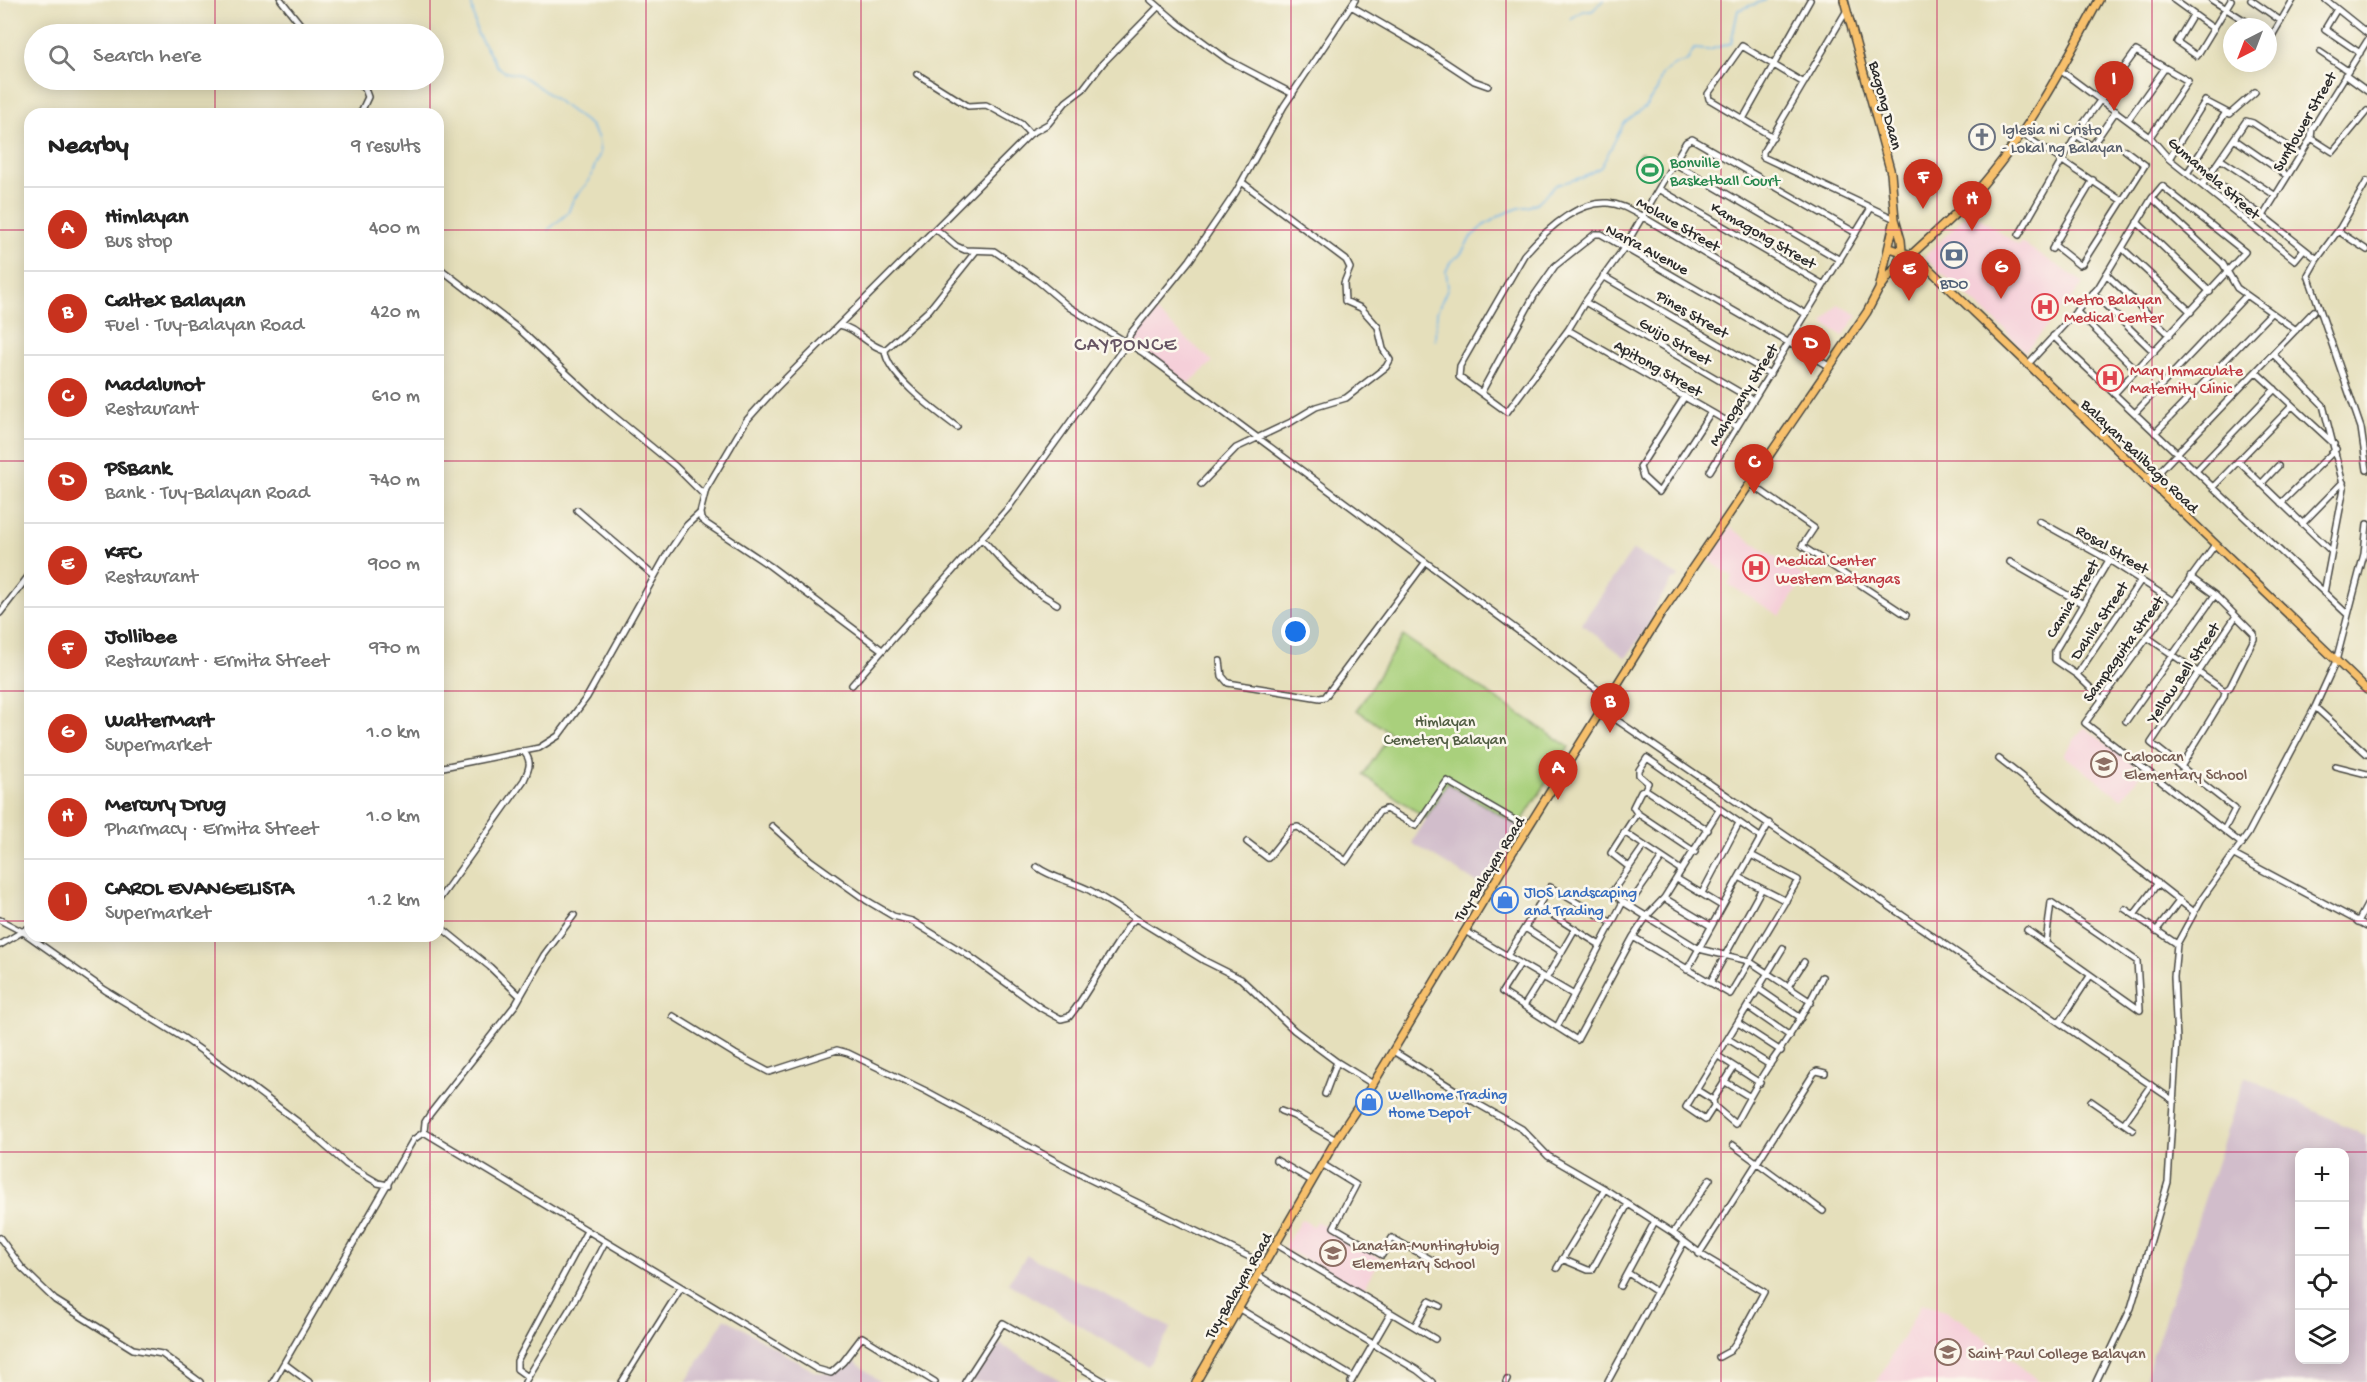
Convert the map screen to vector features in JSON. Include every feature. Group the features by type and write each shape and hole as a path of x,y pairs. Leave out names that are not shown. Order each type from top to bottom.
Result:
{"main road":[{"name":"Bagong Daan","path":"1844,0 1891,173 1895,219 1902,251"},
{"path":"1911,255 1966,203 1999,164 2060,70 2099,0"},
{"name":"Bagong Daan","path":"1890,248 1895,219"},
{"name":"Balayan-Balibago Road","path":"1890,248 1911,255 1923,263 2214,546 2367,690"},
{"name":"Tuy-Balayan Road","path":"1196,1382 1336,1140 1373,1084 1661,614 1867,312 1879,289 1890,248"},
{"name":"Tuy-Balayan Road","path":"1879,289 1893,273 1902,251"}],"street":[{"path":"281,0 300,24"},
{"path":"1151,0 1228,60 1293,94"},
{"path":"852,685 1009,507 1127,343 1130,334 1190,260 1243,183 1265,138 1355,0"},
{"path":"1743,119 1810,0"},
{"path":"2174,0 2214,29"},
{"path":"2212,0 2240,18"},
{"path":"2193,15 2177,44 2199,56 2231,0"},
{"path":"2251,0 2281,21"},
{"path":"2277,28 2292,0"},
{"path":"2326,0 2367,33"},
{"path":"882,651 770,566 701,519 704,495 746,421 839,324 1030,134 1048,124 1066,102 1083,89 1103,63 1158,6"},
{"path":"1351,6 1427,50 1474,81 1488,86"},
{"path":"2337,9 2325,28 2360,53"},
{"path":"1847,10 1763,152 1763,158 1895,219"},
{"name":"Sunflower Street","path":"2263,216 2286,175 2311,138 2312,129 2367,41"},
{"path":"1773,137 1709,99 1708,94 1741,47 1804,83"},
{"path":"2019,235 2076,135 2136,51 2188,81 2150,137"},
{"path":"2319,52 2366,88"},
{"path":"2128,120 2165,68"},
{"name":"Gumamela Street","path":"2060,70 2102,99 2150,137 2169,159 2295,260 2304,249"},
{"path":"917,74 968,106 986,105 992,108 1021,124 1030,134"},
{"path":"363,108 368,97 365,90"},
{"path":"2169,159 2205,101 2230,114 2255,92"},
{"path":"2076,135 2092,146 2116,111"},
{"path":"2311,138 2333,152 2367,111"},
{"path":"2188,172 2226,112"},
{"path":"2203,184 2246,122 2253,123 2300,154"},
{"path":"2020,133 2122,201"},
{"path":"1568,330 1584,302 1624,248 1686,142 1692,139 1856,233"},
{"path":"2234,140 2286,175"},
{"path":"2093,180 2053,247 2079,265 2082,264 2145,165 2126,150"},
{"path":"2220,159 2276,196"},
{"path":"1674,163 1840,260"},
{"path":"2208,177 2263,216 2317,259"},
{"path":"2367,182 2308,275 2361,428 2367,469"},
{"path":"1202,484 1236,448 1291,422 1316,407 1346,399 1386,367 1390,360 1383,349 1378,327 1361,308 1345,301 1344,283 1350,267 1346,260 1243,183"},
{"path":"2028,364 2093,293 2152,198 2162,186 2245,252 2114,394"},
{"name":"Kamagong Street","path":"1659,189 1824,285"},
{"path":"2152,198 2223,264 2237,288 2296,330"},
{"name":"Molave Street","path":"1568,330 1507,412 1459,377 1460,366 1508,280 1537,240 1589,204 1609,203 1622,206 1806,314"},
{"name":"Mahogany Street","path":"1710,471 1871,208"},
{"path":"2137,222 2210,292"},
{"path":"936,229 956,246 976,251 994,251 1038,281 1069,307 1127,343 1425,563 1510,622 1609,698"},
{"path":"2338,231 2367,250"},
{"name":"Narra Avenue","path":"1481,393 1534,296 1555,266 1595,234 1600,234 1829,366"},
{"path":"2122,248 2191,312"},
{"path":"957,427 908,386 885,358 885,350 929,310 976,251"},
{"path":"444,272 520,330 604,408 675,466 704,495"},
{"path":"2106,274 2170,335"},
{"name":"Pines Street","path":"1603,276 1770,374"},
{"path":"2093,293 2154,352"},
{"path":"2135,413 2246,296"},
{"name":"Guijo Street","path":"1584,302 1754,400"},
{"path":"2076,311 2136,370"},
{"path":"2146,480 2153,473 2161,470 2177,454 2314,311"},
{"path":"2155,433 2271,313"},
{"path":"839,324 849,327 879,349 885,350"},
{"name":"Apitong Street","path":"1568,330 1737,427"},
{"path":"2053,336 2347,614"},
{"path":"2273,354 2323,405 2336,447 2344,488 2324,593"},
{"path":"2256,372 2336,447"},
{"path":"2196,471 2275,389"},
{"path":"1684,396 1640,467 1643,477 1659,492 1711,412"},
{"path":"2213,487 2292,406"},
{"path":"2281,503 2336,447"},
{"path":"2238,461 2332,552"},
{"path":"2261,484 2278,466"},
{"path":"2154,487 2160,479 2161,470"},
{"path":"2302,524 2343,482"},
{"path":"1751,484 1814,528 1802,546 1906,615"},
{"path":"577,510 654,576"},
{"path":"444,767 546,745 565,728 587,697 654,576 687,525 700,513"},
{"name":"Rosal Street","path":"2039,521 2109,560 2173,601"},
{"path":"2096,1382 2131,1308 2168,1182 2177,1041 2174,977 2177,945 2194,912 2242,843 2315,707 2336,661 2364,554 2367,524"},
{"path":"982,538 1006,565 1034,590 1057,604"},
{"name":"Sampaguita Street","path":"2214,546 2085,723 2242,843"},
{"name":"Camia Street","path":"2102,699 2077,675 2055,660 2055,651 2109,560"},
{"path":"2010,562 2083,604"},
{"path":"1220,661 1222,676 1228,683 1310,697 1325,697 1425,563"},
{"path":"2190,577 2215,595 2250,627 2254,634 2254,639 2230,687 2225,691 2224,697 2181,767 2235,809 2224,830"},
{"name":"Dahlia Street","path":"2077,675 2141,580"},
{"path":"0,613 24,582"},
{"path":"2126,722 2215,595"},
{"name":"Yellow Bell Street","path":"2181,767 2151,743 2236,616"},
{"path":"2147,638 2225,691"},
{"path":"2315,707 2367,754"},
{"path":"1602,710 2174,1101"},
{"path":"444,893 524,780 530,764 529,758 523,751"},
{"path":"1695,852 1637,813 1633,807 1648,783 1639,775 1639,770 1647,758 1760,837"},
{"path":"1999,759 2194,912"},
{"path":"2335,766 2367,774"},
{"path":"1247,842 1268,858 1292,828 1299,827 1346,861 1379,812 1386,809 1416,826 1447,781 1528,828"},
{"path":"1645,789 1708,830"},
{"path":"1520,963 1502,992 1577,1040 1633,937 1677,879 1719,810"},
{"path":"1629,867 1611,854 1637,813"},
{"path":"1702,893 1739,823"},
{"path":"1688,970 1769,823"},
{"path":"772,826 828,874 866,900 893,916 920,926 969,956 1041,1008 1062,1019 1069,1017 1078,1005 1135,919"},
{"path":"1624,832 1681,870"},
{"path":"1644,846 1612,892 1626,904 1700,949 1749,961 1789,985 1811,1002"},
{"path":"1633,937 1730,994 1798,880 1751,855"},
{"path":"2234,855 2367,926"},
{"path":"1557,1027 1612,923 1662,858"},
{"path":"1036,867 1052,877 1080,886 1147,924 1183,948 1240,979 1294,1030 1337,1062 1373,1084"},
{"path":"1739,877 1786,901"},
{"path":"1677,879 1722,906"},
{"path":"2133,915 2158,883"},
{"path":"1507,956 1550,887 1612,923"},
{"path":"1710,983 1761,890"},
{"path":"1664,898 1711,926"},
{"path":"2157,931 2180,900"},
{"path":"2027,930 2140,1010 2137,961 2050,902 2046,943"},
{"path":"2358,922 2367,905"},
{"path":"1538,906 1600,945"},
{"path":"2125,909 2177,945"},
{"path":"273,1382 413,1140 424,1131 425,1122 430,1114 516,1004 544,954 574,915"},
{"path":"0,920 23,932"},
{"path":"1524,928 1562,952"},
{"path":"1524,1006 1562,952 1575,929"},
{"path":"444,931 490,967 519,995"},
{"path":"1465,931 1574,995"},
{"path":"0,945 23,932"},
{"path":"37,942 105,990 185,1039 270,1099 346,1164 378,1183 388,1185"},
{"path":"1734,1067 1724,1081 1705,1120 1686,1107 1783,948"},
{"path":"1789,985 1804,962"},
{"path":"2060,1022 2090,976"},
{"path":"1696,1090 1714,1103 1735,1124 1811,1002 1822,977"},
{"path":"1759,989 1801,1018"},
{"path":"1748,1007 1790,1036"},
{"path":"673,1016 769,1072 837,1050 848,1053 1089,1179 1264,1264"},
{"path":"1738,1023 1781,1051"},
{"path":"1728,1039 1770,1065"},
{"path":"1393,1051 1522,1129 1548,1156 1629,1204 1699,1254 1764,1293 1733,1346 1726,1354 1719,1357"},
{"path":"1718,1056 1760,1083"},
{"path":"1325,1094 1337,1062"},
{"path":"1699,1254 1814,1073 1817,1071 1825,1073"},
{"path":"1724,1081 1750,1097"},
{"path":"2124,1123 2151,1085"},
{"path":"2091,1101 2133,1130"},
{"path":"1281,1111 1336,1140"},
{"path":"424,1131 817,1369 831,1373 843,1362 862,1337 935,1382"},
{"path":"1733,1145 1823,1211"},
{"path":"1276,1160 1312,1181"},
{"path":"1322,1164 1356,1185 1334,1227 1382,1255 1392,1238 1441,1264"},
{"path":"1672,1233 1710,1179"},
{"path":"1557,1268 1605,1189"},
{"path":"1562,1259 1592,1270 1629,1204"},
{"path":"1620,1286 1655,1221"},
{"path":"587,1231 517,1361 517,1370 526,1379 560,1326 605,1242"},
{"path":"0,1238 22,1268 55,1300 133,1349 162,1354 200,1382"},
{"path":"1608,1381 1684,1242"},
{"path":"1276,1244 1436,1339"},
{"path":"1628,1272 1657,1292"},
{"path":"1257,1275 1417,1370 1432,1382"},
{"path":"622,1382 681,1288"},
{"path":"1414,1326 1429,1301 1440,1306"},
{"path":"1238,1308 1352,1380 1391,1312"},
{"path":"965,1382 1003,1323 1105,1382"},
{"path":"285,1364 309,1382"}],"shaded area":[{"path":"1970,211 2018,245 2021,242 2084,283 2025,352 2006,331 1924,257"},
{"path":"1838,304 1858,315 1843,336 1823,323"},
{"path":"1154,310 1213,362 1188,384 1130,340 1144,326"},
{"name":"Medical Center Western Batangas","path":"1730,527 1805,577 1780,616 1728,584 1733,577 1708,560"},
{"path":"1633,550 1679,576 1672,580 1652,612 1656,614 1626,658 1581,624"},
{"name":"Caloocan Elementary School","path":"2084,727 2143,771 2122,799 2063,755"},
{"path":"1447,783 1523,828 1485,888 1412,843"},
{"path":"2245,1076 2367,1137 2367,1382 2152,1382 2146,1376"},
{"name":"Lanatan-Muntingtubig Elementary School","path":"1301,1219 1313,1226 1316,1221 1381,1258 1363,1291 1284,1248"},
{"path":"1027,1255 1171,1328 1148,1366 1008,1283"},
{"name":"Saint Paul College Balayan","path":"1922,1303 1947,1312 1964,1322 2040,1382 1877,1382"},
{"path":"725,1318 815,1372 834,1374 850,1358 881,1382 686,1382"},
{"path":"998,1343 1063,1382 970,1382"}],"green space":[{"name":"Bonville Basketball Court","path":"1641,152 1661,164 1654,176 1633,164"},
{"name":"Himlayan Cemetery Balayan","path":"1403,636 1569,747 1519,826 1447,783 1426,818 1363,775 1391,734 1357,710"}],"waterway":[{"path":"471,0 477,33 497,66 505,72 521,75 536,85 590,125 598,138 600,153 589,181 573,200 568,213 548,230"},
{"path":"1570,19 1583,11 1592,11 1604,0"},
{"path":"1435,340 1437,312 1448,287 1446,271 1451,261 1460,255 1471,237 1483,226 1503,214 1538,202 1556,185 1583,177 1601,167 1624,123 1645,107 1657,90 1662,74 1675,65 1687,61 1694,49 1709,50 1731,43 1738,10 1766,0"}],"place":[{"name":"CAROL EVANGELISTA","path":"2114,111"},
{"name":"Iglesia ni Cristo - Lokal ng Balayan","path":"1982,137"},
{"name":"Bonville Basketball Court","path":"1650,170"},
{"name":"Jollibee","path":"1923,209"},
{"name":"Mercury Drug","path":"1972,231"},
{"name":"BDO","path":"1954,255"},
{"name":"WalterMart","path":"2001,299"},
{"name":"KFC","path":"1909,301"},
{"name":"Metro Balayan Medical Center","path":"2045,307"},
{"name":"PSBank","path":"1811,375"},
{"name":"Mary Immaculate Maternity Clinic","path":"2110,378"},
{"name":"Madalunot","path":"1754,494"},
{"name":"Medical Center Western Batangas","path":"1756,568"},
{"name":"Caltex Balayan","path":"1610,733"},
{"name":"Caloocan Elementary School","path":"2104,764"},
{"name":"Himlayan","path":"1558,800"},
{"name":"JIOS Landscaping and Trading","path":"1505,900"},
{"name":"Wellhome Trading Home Depot","path":"1369,1102"},
{"name":"Lanatan-Muntingtubig Elementary School","path":"1333,1253"},
{"name":"Saint Paul College Balayan","path":"1948,1352"}],"district":[{"name":"CAYPONCE","path":"1126,343"}]}
